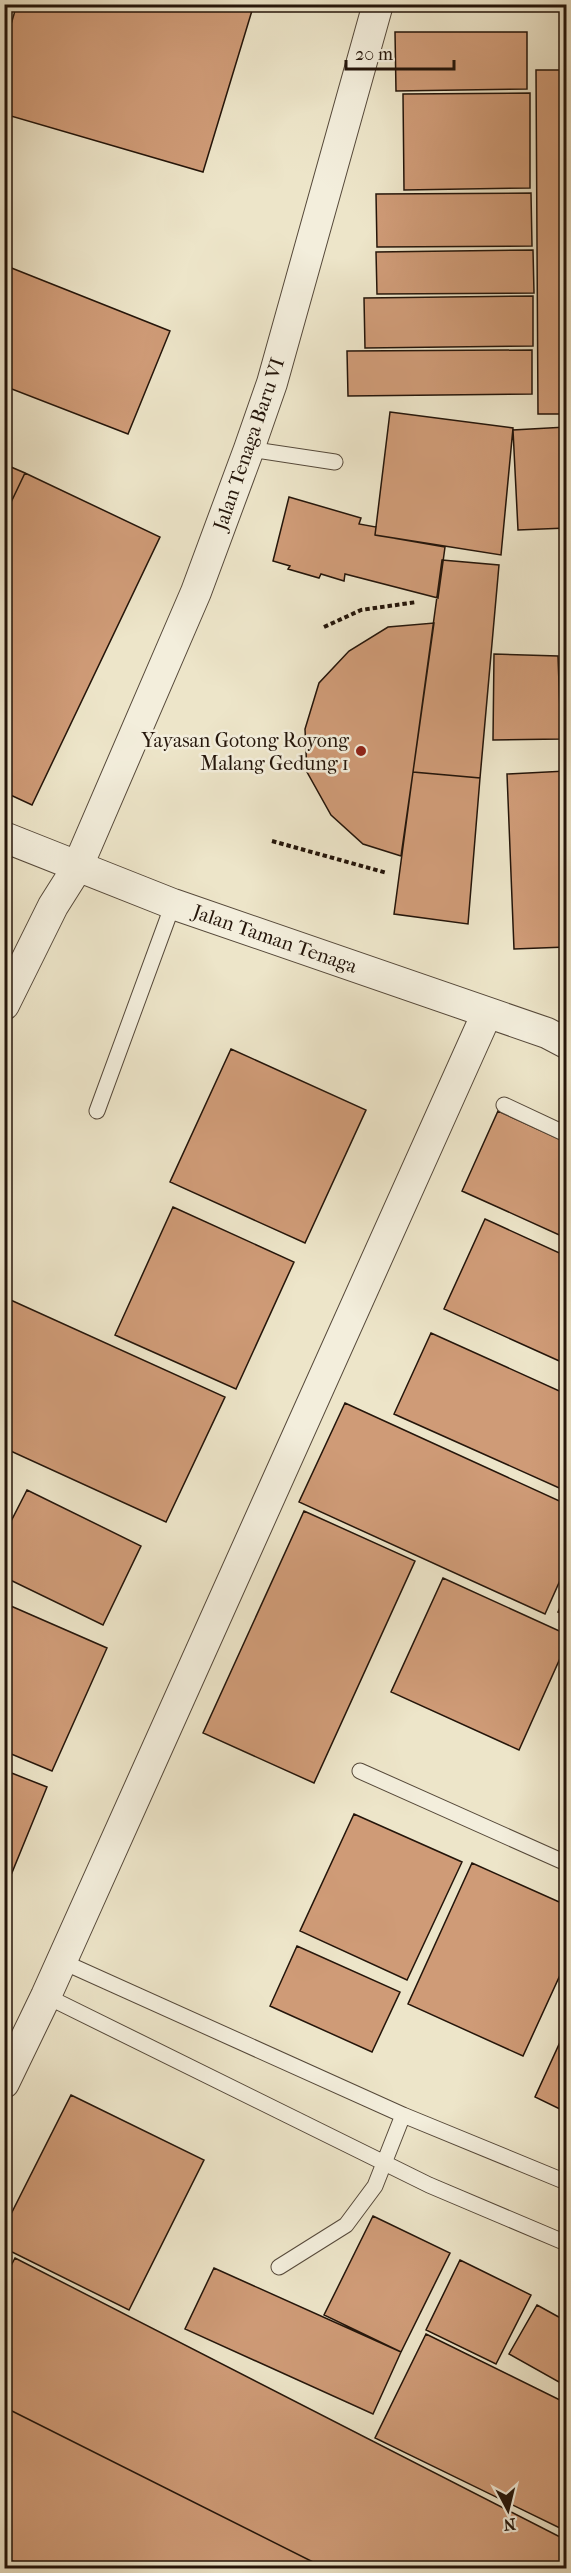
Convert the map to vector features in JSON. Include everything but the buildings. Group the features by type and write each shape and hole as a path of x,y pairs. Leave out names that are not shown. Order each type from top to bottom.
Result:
{"street":[{"name":"Jalan Tenaga Baru VI","path":"4,1005 53,906 77,868 196,591 272,383 378,4"},
{"name":"Jalan Taman Tenaga","path":"4,837 77,868 173,904 560,1037"},
{"path":"4,2083 46,1996 487,1012"}],"lane":[{"path":"249,449 334,462"},
{"path":"98,1111 173,904"},
{"path":"504,1105 567,1134"},
{"path":"360,1771 567,1863"},
{"path":"61,1961 403,2115 567,2182"},
{"path":"46,1996 429,2185 567,2243"},
{"path":"279,2267 346,2226 375,2186 403,2115"}],"path":[{"path":"324,627 361,610 417,602"},
{"path":"272,841 387,873"}],"place":[{"name":"Yayasan Gotong Royong Malang Gedung 1","path":"361,751"}]}
